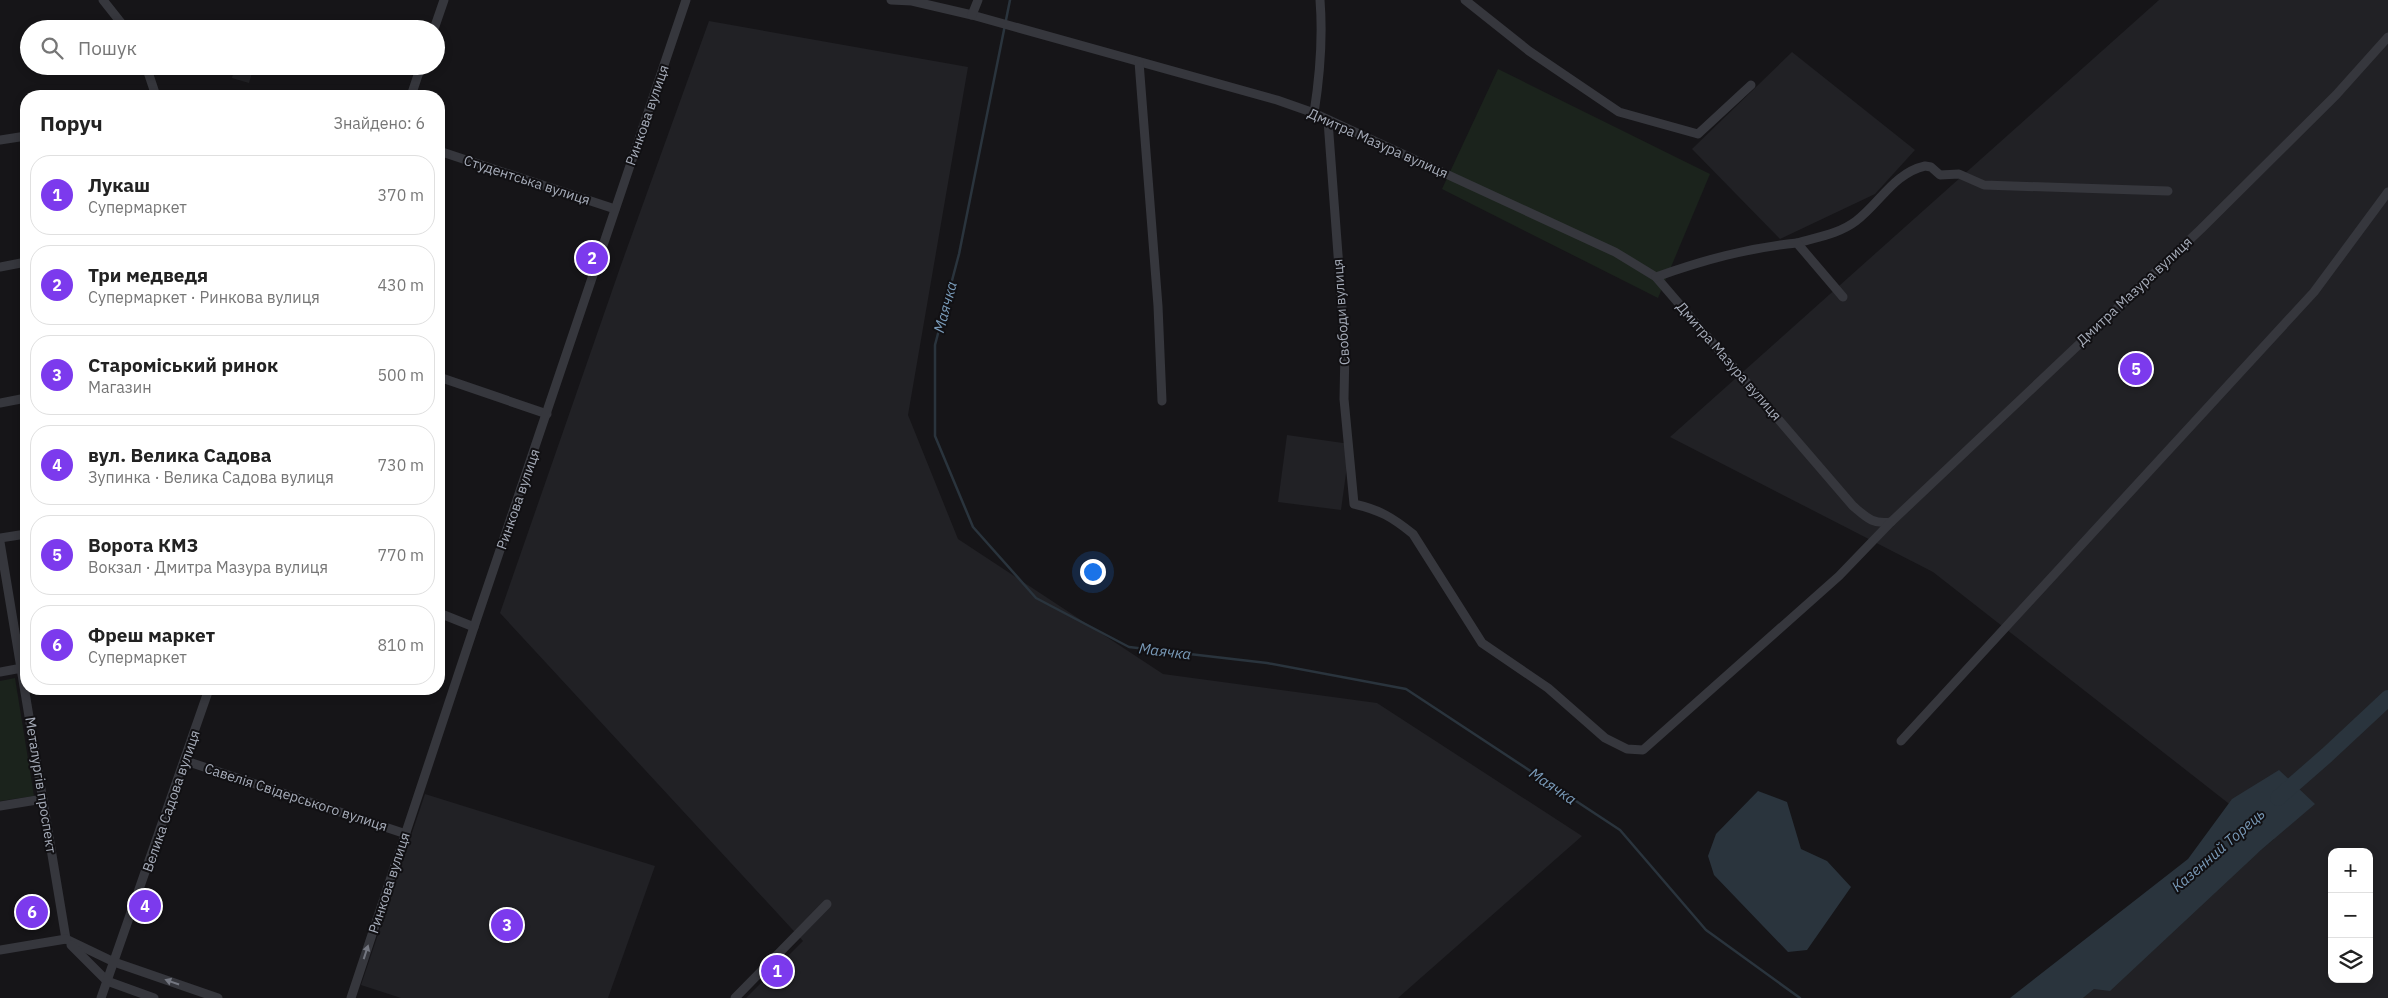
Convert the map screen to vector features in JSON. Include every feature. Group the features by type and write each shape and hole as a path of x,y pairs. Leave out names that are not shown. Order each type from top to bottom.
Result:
{"street":[{"path":"103,0 119,20"},
{"path":"437,20 444,0"},
{"name":"Ринкова вулиця","path":"351,998 474,626 686,0"},
{"name":"Дмитра Мазура вулиця","path":"891,0 912,1 972,15 1277,100 1314,113 1402,152 1595,242 1656,277 1853,506 1869,520 1880,524 1890,522 2201,229 2336,95 2388,37"},
{"path":"972,15 978,0"},
{"path":"1314,113 1320,73 1322,23 1320,0"},
{"path":"1465,0 1529,51 1618,112 1698,134 1751,84"},
{"path":"1139,62 1148,200 1158,306 1162,401"},
{"path":"149,75 154,90"},
{"path":"413,90 418,75"},
{"name":"Свободи вулиця","path":"1328,120 1345,348 1344,399 1354,504 1378,510 1396,520 1412,534 1482,643 1548,688 1605,738 1635,751 1643,750 1839,576 1890,522"},
{"path":"0,140 20,137"},
{"name":"Студентська вулиця","path":"445,153 614,210"},
{"path":"1656,277 1704,260 1753,248 1797,242 1837,232 1854,223 1896,180 1925,166 1940,175 1959,174 1984,184 2168,191"},
{"path":"1901,742 2314,292 2388,192"},
{"path":"1797,242 1843,297"},
{"path":"0,267 20,263"},
{"path":"445,379 547,414"},
{"path":"0,403 20,399"},
{"path":"0,538 20,535"},
{"name":"Металургів проспект","path":"0,542 20,657"},
{"path":"445,616 474,626"},
{"path":"0,672 20,668"},
{"name":"Металургів проспект","path":"26,695 66,939"},
{"name":"Велика Садова вулиця","path":"100,998 186,761 207,695"},
{"name":"Савелія Свідерського вулиця","path":"186,761 406,834"},
{"path":"0,806 43,799"},
{"path":"735,998 827,904"},
{"path":"66,939 107,981 154,998"},
{"path":"0,950 66,939 114,962 218,998"}],"shaded area":[{"path":"2159,0 2388,0 2388,998 2083,998 2274,839 1933,572 1670,437"},
{"path":"709,21 968,67 908,415 958,539 1163,674 1377,703 1582,836 1398,998 746,998 803,941 500,613 621,265"},
{"path":"1792,52 1915,150 1875,194 1780,239 1692,149"},
{"path":"1498,69 1710,174 1658,298 1442,189"},
{"path":"233,75 251,75 249,83 232,78"},
{"path":"1287,435 1350,444 1341,510 1278,502"},
{"path":"15,678 34,796 0,801 0,681"},
{"path":"425,794 655,866 608,998 401,998 361,985"}],"water":[{"path":"2279,770 2315,804 2261,850 2110,991 2094,989 2083,998 2010,998 2188,859 2232,799"},
{"path":"1758,791 1787,802 1801,849 1827,861 1851,887 1807,950 1788,952 1714,875 1708,856 1716,834"}],"waterway":[{"name":"Маячка","path":"1010,0 959,254 935,345 935,436 973,527 1036,598 1129,647 1267,663 1406,689 1620,830 1706,930 1800,998"},
{"name":"Казенний Торець","path":"2278,798 2388,698"}],"place":[{"name":"Три медведя","path":"592,258"},
{"name":"Ворота КМЗ","path":"2136,369"},
{"name":"вул. Велика Садова","path":"145,906"},
{"name":"Фреш маркет","path":"32,912"},
{"name":"Староміський ринок","path":"507,925"},
{"name":"Лукаш","path":"777,971"}]}
